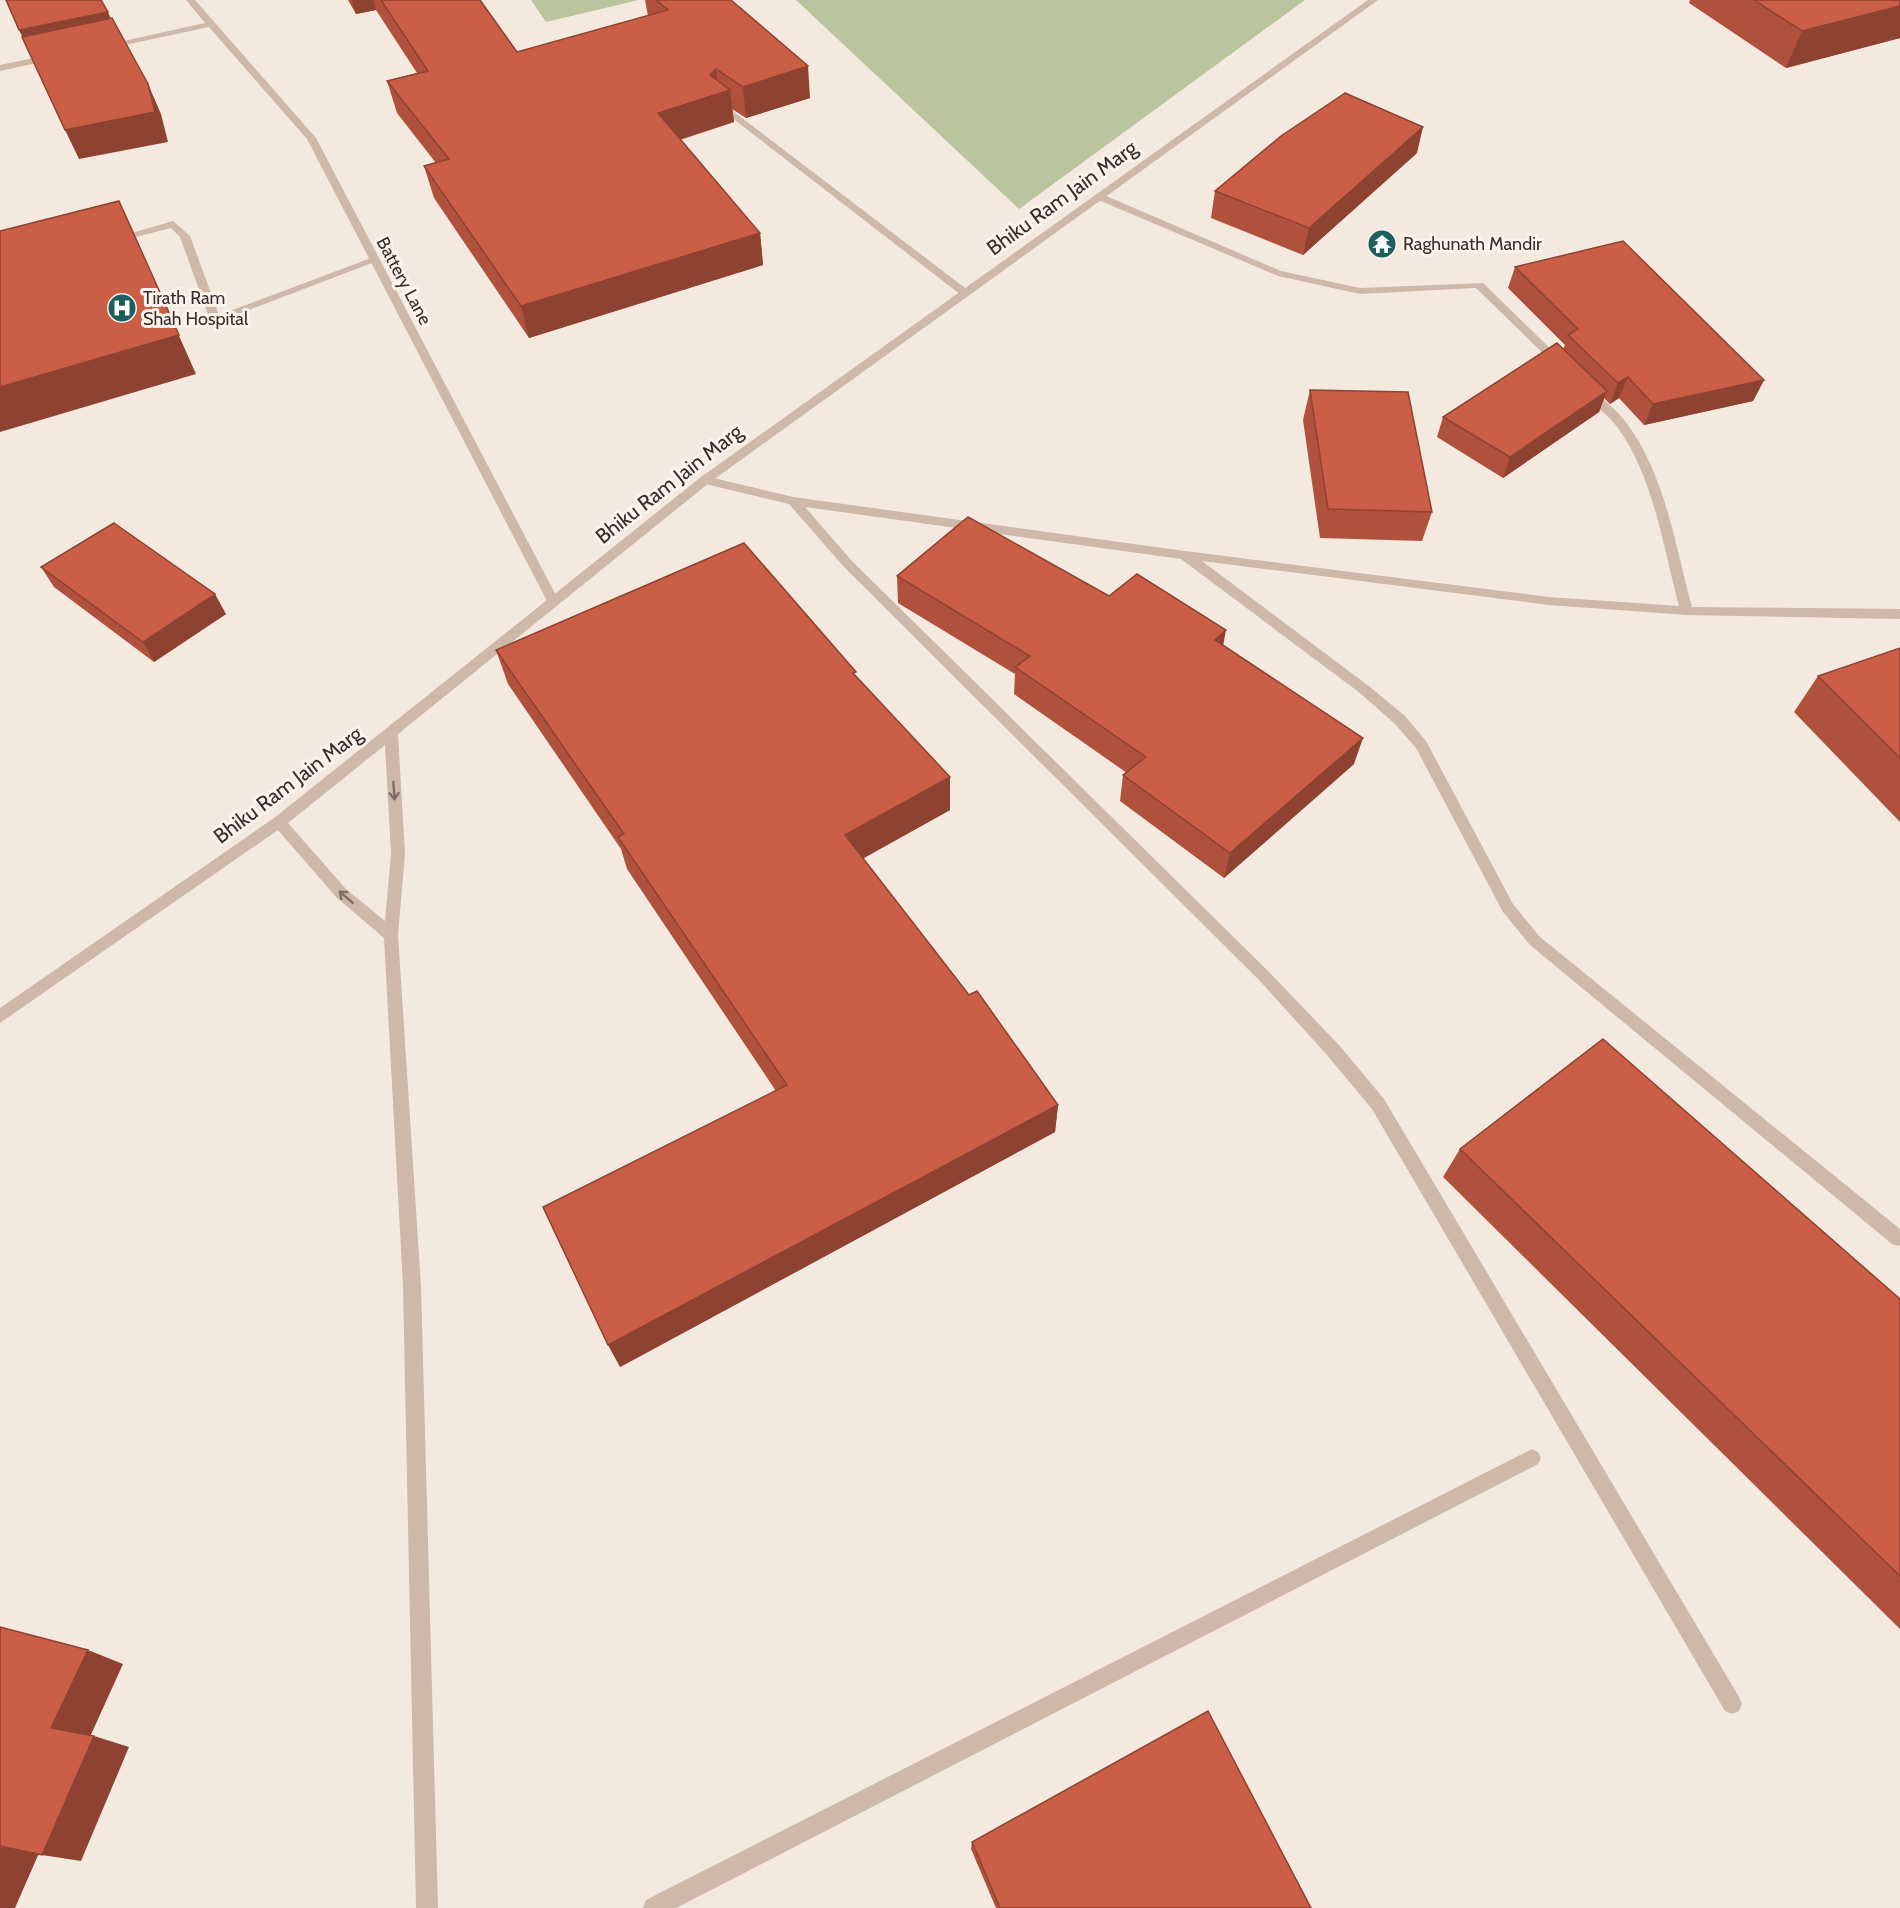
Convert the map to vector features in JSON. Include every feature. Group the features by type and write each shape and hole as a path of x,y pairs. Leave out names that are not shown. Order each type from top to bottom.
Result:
{"street":[{"name":"Battery Lane","path":"190,0 311,138 554,601"},
{"name":"Bhiku Ram Jain Marg","path":"0,1016 279,822 705,480 1374,0"},
{"path":"94,49 211,24"},
{"path":"0,68 59,56"},
{"path":"721,105 965,293"},
{"path":"1100,197 1278,273 1360,291 1479,285 1621,424 1638,451 1649,480 1687,611"},
{"path":"104,242 173,224 185,236 215,320 375,260"},
{"path":"705,480 793,501 1185,555 1549,601 1687,611 1900,614"},
{"path":"793,501 848,564 1264,976 1333,1050 1378,1104 1732,1704"},
{"path":"1185,555 1365,690 1400,720 1421,745 1508,908 1535,941 1898,1238"},
{"path":"391,733 398,854 391,935 412,1286 427,1908"},
{"path":"279,822 341,893 391,935"},
{"path":"654,1908 1532,1458"}],"green space":[{"path":"531,0 639,0 546,22"},
{"path":"796,0 1305,0 1019,209"}],"building":[{"path":"6,0 101,0 108,12 19,30"},
{"path":"381,0 480,0 517,52 668,10 656,0 731,0 808,66 743,87 716,69 710,75 730,90 658,113 760,233 521,306 424,166 449,159 387,81 428,71"},
{"path":"1754,0 1900,0 1900,6 1802,31"},
{"path":"112,18 148,84 155,112 65,130 22,37"},
{"path":"1345,93 1423,127 1309,228 1215,191 1281,136"},
{"path":"119,201 179,335 0,387 0,231"},
{"path":"1623,241 1764,380 1653,404 1628,377 1618,383 1568,335 1578,329 1515,267"},
{"path":"1557,343 1607,391 1510,457 1443,417"},
{"path":"1310,390 1408,392 1432,512 1328,509"},
{"path":"968,517 1109,596 1137,574 1226,630 1215,640 1363,738 1230,853 1123,775 1146,757 1015,667 1030,656 897,576"},
{"path":"114,523 215,594 143,642 41,567"},
{"path":"744,543 856,672 853,673 950,777 845,835 969,995 977,991 1058,1105 608,1345 543,1207 787,1085 618,837 624,834 496,650"},
{"path":"1900,648 1900,758 1818,676"},
{"path":"1603,1039 1900,1299 1900,1576 1460,1149"},
{"path":"0,1627 88,1650 51,1728 94,1736 42,1855 0,1846"},
{"path":"1208,1711 1311,1908 1000,1908 972,1842"}],"place":[{"name":"Raghunath Mandir","path":"1382,244"},
{"name":"Tirath Ram Shah Hospital","path":"122,308"}]}
